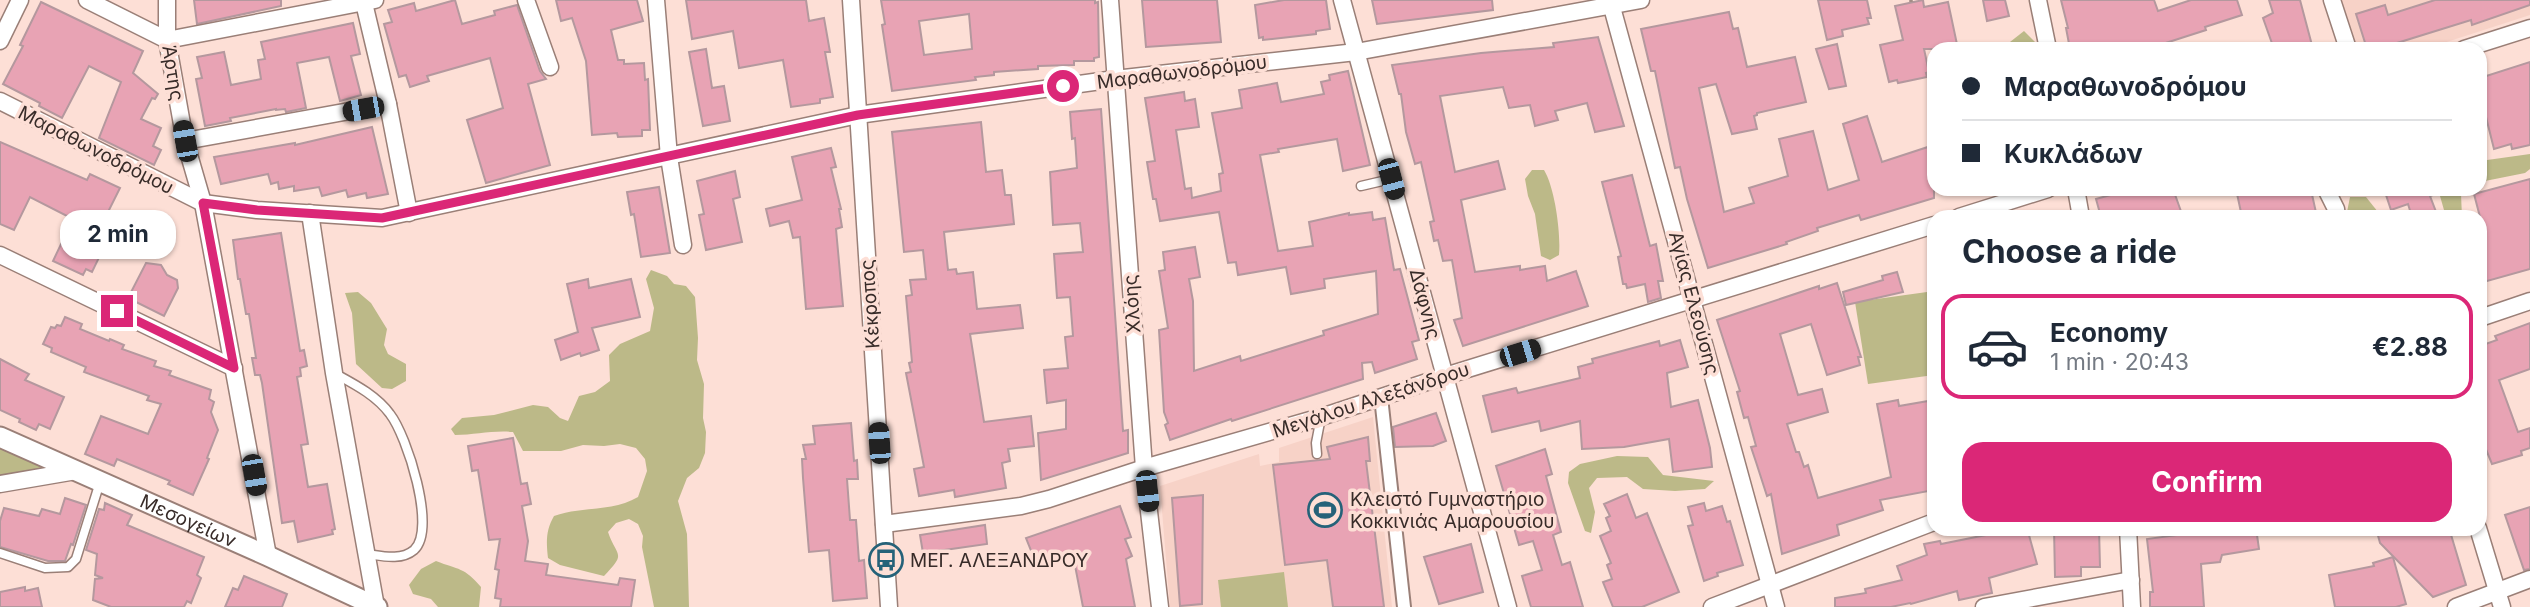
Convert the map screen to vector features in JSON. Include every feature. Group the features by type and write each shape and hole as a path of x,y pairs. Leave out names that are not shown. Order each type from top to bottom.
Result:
{"street":[{"path":"0,41 20,0"},
{"path":"87,0 167,40 369,1 409,213"},
{"name":"Άρτης","path":"167,0 167,40 185,141 203,203 268,556"},
{"path":"526,0 550,67"},
{"path":"656,0 669,157 683,245"},
{"name":"Κέκροπος","path":"851,0 889,607"},
{"name":"Χλόης","path":"1110,0 1144,468 1160,607"},
{"name":"Δάφνης","path":"1342,0 1508,607"},
{"name":"Μαραθωνοδρόμου","path":"0,101 203,203 257,210 382,218 858,115 1115,79 1356,52 1610,3 1641,0"},
{"path":"2038,0 2047,42"},
{"path":"2332,0 2345,42"},
{"name":"Αγίας Ελεούσης","path":"1610,3 1776,607"},
{"path":"2485,42 2530,27"},
{"path":"185,141 388,104"},
{"path":"1981,210 2026,196"},
{"path":"310,213 334,373 376,607"},
{"name":"Μεγάλου Αλεξάνδρου","path":"884,524 1021,506 1048,499 1321,417 1927,227"},
{"path":"0,255 234,368"},
{"path":"2487,316 2530,301"},
{"path":"1381,397 1404,607"},
{"name":"Μεσογείων","path":"0,438 268,556 376,607"},
{"path":"0,484 76,471"},
{"path":"1712,607 1927,525"},
{"path":"2128,536 2132,607"},
{"path":"2480,536 2500,599"},
{"path":"2456,607 2500,599 2530,579"},
{"path":"1984,607 2131,580"}],"lane":[{"path":"1361,186 1391,179"},
{"path":"334,373 378,400 391,415 407,452 419,492 423,522 423,535 419,543 407,555 395,557 367,554"},
{"path":"1317,454 1316,443 1321,417"},
{"path":"0,553 45,568 68,567 76,559 100,482"}],"shaded area":[{"path":"2339,0 2530,0 2530,15 2447,42 2352,42"},
{"path":"2024,31 2035,42 2010,42"},
{"path":"2530,154 2530,169 2525,173 2487,181 2487,160"},
{"path":"1532,170 1544,170 1554,199 1559,255 1550,260 1541,256 1535,214 1528,196 1525,179"},
{"path":"2440,196 2461,196 2462,210 2444,210"},
{"path":"2350,197 2366,197 2376,210 2347,210"},
{"path":"651,270 667,276 674,284 686,286 695,297 697,360 704,384 703,418 706,432 705,453 699,468 687,478 678,501 687,534 689,607 654,607 642,547 643,536 638,524 629,519 616,523 608,532 618,558 604,576 560,565 548,558 547,536 554,516 618,505 638,497 647,471 645,459 636,448 620,444 583,445 561,451 523,451 513,432 455,435 451,429 462,418 494,415 533,405 548,407 560,418 568,421 579,396 595,392 610,381 609,355 620,344 650,331 654,308 646,279"},
{"path":"358,292 371,303 387,329 384,345 388,354 406,364 406,381 392,389 382,388 356,364 352,313 345,293"},
{"path":"1927,292 1927,376 1868,384 1855,302"},
{"path":"1373,417 1392,607 1170,607 1160,486 1259,454 1260,466 1279,462 1279,448"},
{"path":"0,444 44,463 40,470 0,481"},
{"path":"1617,456 1648,457 1663,475 1714,481 1705,489 1675,491 1643,489 1627,477 1597,478 1589,488 1595,512 1591,533 1585,531 1568,483 1569,472 1580,464"},
{"path":"436,561 461,570 481,587 479,607 438,607 431,599 413,594 409,585 421,569"},
{"path":"1284,572 1288,607 1221,607 1218,580"}],"building":[{"path":"194,0 281,0 281,6 197,24"},
{"path":"455,0 462,24 495,15 494,11 517,5 540,71 546,79 528,84 550,165 486,183 467,120 503,108 490,58 427,76 429,81 410,87 406,75 399,77 384,24 392,22 388,10 414,3 416,11"},
{"path":"556,0 637,0 643,21 611,30 618,60 624,60 624,64 644,63 645,80 648,79 650,130 642,130 642,136 618,137 617,133 592,135 586,61 572,18 561,21"},
{"path":"686,0 806,0 809,21 824,18 830,52 825,52 833,97 820,99 820,103 791,107 783,60 739,68 733,31 692,39"},
{"path":"881,0 1095,0 1095,3 1098,2 1099,57 1094,58 1094,61 1074,61 1074,65 1038,66 1038,69 994,72 994,75 975,77 976,80 892,91 882,25 885,24","holes":["969,14 972,49 924,55 919,21"]},
{"path":"1142,0 1217,0 1221,42 1146,47"},
{"path":"1284,0 1326,0 1330,29 1316,31 1316,34 1263,40 1263,37 1259,38 1255,5"},
{"path":"1372,0 1492,0 1493,10 1377,24"},
{"path":"1818,0 1867,0 1871,18 1867,18 1869,24 1842,30 1843,36 1827,40"},
{"path":"1923,0 1924,7 1948,2 1957,42 1927,42 1927,49 1924,49 1927,77 1898,83 1897,80 1889,82 1880,45 1903,40 1895,6"},
{"path":"1983,0 2005,0 2009,16 1987,21"},
{"path":"2061,0 2154,0 2158,11 2191,0 2237,0 2242,15 2169,42 2069,42"},
{"path":"2269,0 2300,0 2311,42 2272,42 2263,18 2273,13"},
{"path":"2435,0 2530,0 2530,5 2472,25 2471,20 2400,42 2365,42 2356,14 2385,5 2388,15"},
{"path":"41,2 143,51 133,73 158,94 155,99 152,98 141,119 161,128 153,146 161,150 154,165 99,138 121,82 89,66 62,118 3,84 23,46 20,45"},
{"path":"1729,12 1733,29 1738,28 1747,67 1795,57 1806,102 1757,113 1754,116 1757,129 1732,134 1716,84 1699,88 1724,212 1754,203 1749,188 1788,176 1779,139 1813,131 1828,190 1859,180 1843,124 1867,116 1882,162 1927,147 1927,196 1934,198 1861,220 1859,215 1817,228 1818,231 1786,242 1787,244 1708,268 1680,167 1675,168 1655,71 1651,71 1641,29"},
{"path":"353,23 360,54 351,56 361,95 340,101 329,57 297,63 306,108 286,112 285,109 276,109 205,126 196,79 202,78 197,57 224,52 231,85 261,79 258,60 265,59 261,42"},
{"path":"1598,37 1624,126 1595,132 1587,103 1555,111 1558,120 1535,126 1530,105 1509,108 1503,87 1440,96 1455,172 1498,161 1505,189 1461,200 1475,272 1520,266 1520,270 1545,266 1547,281 1576,271 1588,306 1463,346 1454,320 1462,318 1452,260 1443,261 1438,240 1434,241 1430,222 1434,221 1421,162 1415,164 1406,132 1401,94 1392,65 1554,47 1553,43"},
{"path":"1837,44 1846,86 1829,89 1816,49"},
{"path":"706,49 712,88 724,86 730,121 703,126 689,52"},
{"path":"2530,62 2530,145 2512,149 2511,144 2494,149 2487,121 2487,76"},
{"path":"1348,71 1370,165 1343,171 1337,139 1278,149 1279,152 1260,155 1278,251 1313,246 1309,222 1349,213 1372,212 1373,220 1385,218 1394,270 1400,269 1419,340 1412,342 1417,359 1375,373 1372,362 1362,363 1363,379 1170,440 1165,425 1168,423 1164,412 1159,330 1168,328 1159,271 1165,270 1163,252 1195,247 1200,277 1189,279 1193,301 1194,371 1240,356 1241,361 1324,335 1323,331 1378,314 1376,271 1324,279 1325,288 1291,294 1286,267 1238,275 1236,262 1228,263 1219,212 1160,221 1156,199 1153,199 1147,162 1155,161 1145,98 1184,92 1185,101 1195,99 1199,127 1176,130 1185,189 1191,188 1192,198 1221,191 1219,174 1223,173 1212,113 1242,108 1239,90 1277,83 1281,102 1324,94 1321,82 1330,80 1329,75"},
{"path":"1101,109 1123,431 1128,430 1128,453 1041,480 1038,433 1066,429 1066,400 1047,403 1044,370 1068,368 1065,337 1073,336 1070,297 1057,298 1054,254 1083,252 1080,223 1053,225 1050,172 1077,168 1070,112"},
{"path":"981,122 986,172 1002,170 1005,195 1011,195 1014,224 944,232 948,270 956,269 957,274 973,272 977,309 1020,305 1023,328 970,334 984,422 1031,416 1034,446 1008,449 1010,461 1002,463 1006,488 955,497 954,490 919,496 914,469 924,467 906,373 911,372 909,363 912,362 906,296 912,295 910,280 926,279 923,250 904,252 892,132"},
{"path":"372,127 388,194 367,198 366,193 348,197 346,190 322,196 319,187 294,191 294,186 279,189 278,182 271,184 268,174 221,184 214,157 295,145"},
{"path":"0,142 87,180 90,174 120,188 105,218 141,236 132,253 107,241 92,272 86,269 83,275 53,261 73,219 30,197 14,230 0,224"},
{"path":"831,148 836,167 831,168 841,209 842,227 836,229 843,306 806,309 800,237 793,238 789,221 770,226 766,209 802,200 792,157"},
{"path":"735,171 740,197 733,199 742,242 706,250 699,215 704,214 697,181"},
{"path":"1632,175 1650,246 1656,244 1663,281 1658,281 1661,298 1648,302 1645,284 1627,288 1626,284 1623,284 1618,257 1621,256 1602,182"},
{"path":"2530,179 2530,269 2487,281 2487,210 2478,210 2475,196 2487,196 2487,191"},
{"path":"659,187 670,253 641,257 634,214 631,215 627,192"},
{"path":"2107,196 2176,196 2180,210 2099,210 2096,199"},
{"path":"2238,196 2312,196 2315,210 2240,210"},
{"path":"2386,196 2430,196 2435,210 2410,210 2408,204 2391,210"},
{"path":"281,233 300,351 304,350 307,366 300,368 301,376 297,377 308,444 301,445 308,487 327,484 335,529 332,530 333,534 298,542 294,521 282,523 262,383 260,375 255,375 252,358 256,358 249,314 246,314 238,279 233,240"},
{"path":"146,263 161,265 167,275 177,280 178,288 164,316 128,298"},
{"path":"1897,272 1903,292 1846,305 1843,292 1883,280 1882,276"},
{"path":"588,279 589,288 631,279 640,317 592,328 599,350 561,360 555,340 578,332 567,284"},
{"path":"1837,283 1861,357 1858,357 1860,365 1827,375 1811,324 1780,334 1798,395 1822,389 1828,412 1787,424 1796,452 1799,452 1804,467 1808,465 1818,498 1891,477 1877,404 1898,400 1899,406 1927,401 1927,491 1880,500 1883,510 1837,525 1839,535 1782,554 1771,494 1767,496 1751,447 1756,446 1748,417 1744,418 1737,392 1740,391 1717,320 1819,286 1819,289"},
{"path":"65,317 82,324 80,329 109,341 110,339 124,345 122,349 156,361 154,366 171,371 169,375 211,390 209,399 214,402 211,412 218,430 193,495 168,484 170,481 117,459 114,466 85,454 101,416 148,434 161,404 147,400 149,396 84,372 86,367 51,352 52,348 43,344 51,327 61,326"},
{"path":"2530,323 2530,369 2499,380 2518,432 2530,428 2530,448 2521,451 2522,455 2492,464 2487,452 2487,344 2497,340 2495,336"},
{"path":"1680,340 1688,367 1667,373 1671,407 1698,400 1712,467 1673,472 1669,439 1624,447 1582,449 1580,421 1541,431 1539,421 1492,432 1483,396 1516,388 1518,393 1580,378 1578,367 1593,363 1592,359 1659,341 1660,346"},
{"path":"0,359 29,374 25,380 64,397 50,429 39,424 36,430 0,410"},
{"path":"1436,413 1446,441 1433,446 1395,447 1393,427"},
{"path":"851,423 858,479 847,479 850,520 856,520 859,561 864,560 867,598 833,601 829,550 809,552 802,459 806,459 803,445 815,444 813,426"},
{"name":"Κλειστό Γυμναστήριο Κοκκινιάς Αμαρουσίου","path":"1368,437 1370,461 1366,461 1384,607 1333,607 1327,560 1285,565 1273,465 1330,459 1327,447"},
{"path":"513,438 521,484 527,483 531,504 522,506 528,541 525,561 548,564 546,575 618,585 620,578 635,580 631,607 500,607 501,599 495,598 499,570 495,569 500,539 489,540 478,470 472,471 468,446"},
{"path":"1545,449 1552,474 1546,476 1561,532 1553,535 1562,565 1570,562 1583,607 1531,607 1522,576 1542,570 1533,541 1519,545 1496,466"},
{"path":"1627,494 1636,518 1647,513 1679,592 1642,607 1613,607 1603,582 1612,579 1607,565 1611,563 1600,536 1611,531 1606,518 1610,516 1604,504"},
{"path":"1203,495 1202,604 1180,606 1172,498"},
{"path":"65,498 86,505 65,561 48,561 0,547 0,521 4,508 39,516 42,509 60,514"},
{"path":"105,503 132,515 127,525 204,557 197,575 201,578 191,603 187,601 184,607 111,607 93,600 95,579 103,578 95,575 97,554 86,550 99,509 104,510"},
{"path":"1704,503 1706,511 1722,506 1727,522 1730,521 1743,565 1717,573 1718,576 1704,581 1688,526 1693,525 1688,507"},
{"path":"1120,506 1131,537 1125,539 1132,556 1126,559 1135,607 1083,607 1073,555 1038,568 1026,538"},
{"path":"2530,507 2530,569 2524,570 2505,515"},
{"path":"985,525 987,544 923,553 920,535"},
{"path":"1981,536 2029,536 2037,564 1989,578 1992,593 1959,600 1957,591 1891,607 1835,607 1835,598 1866,593 1865,589 1902,580 1897,566 1927,555 1924,544 1940,541 1941,544"},
{"path":"2054,536 2099,536 2100,567 2081,567 2081,576 2055,577"},
{"path":"2169,536 2257,536 2259,549 2222,555 2220,562 2201,564 2204,607 2150,607 2150,592 2153,592 2147,539"},
{"path":"2378,536 2451,536 2466,585 2433,597 2380,543"},
{"path":"1471,544 1483,592 1439,604 1424,557"},
{"path":"2393,557 2406,604 2396,607 2335,607 2329,575 2374,566 2373,563"},
{"path":"244,576 287,594 282,607 225,607 233,588 238,590"},
{"path":"25,587 25,591 38,588 42,607 0,607 0,592"}],"place":[{"name":"Κλειστό Γυμναστήριο Κοκκινιάς Αμαρουσίου","path":"1325,510"},
{"name":"ΜΕΓ. ΑΛΕΞΑΝΔΡΟΥ","path":"886,560"}],"route":[{"path":"117,311 234,368 203,203 257,210 382,218 858,115 1063,86"}]}
